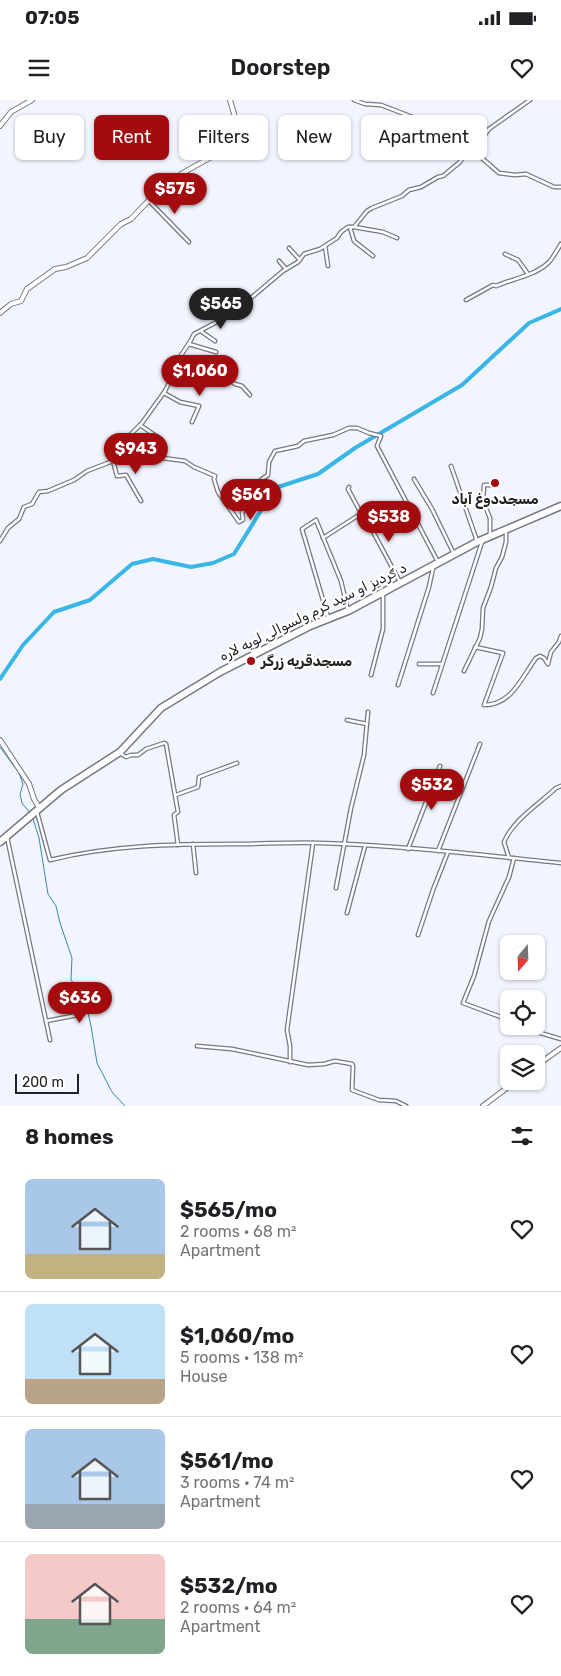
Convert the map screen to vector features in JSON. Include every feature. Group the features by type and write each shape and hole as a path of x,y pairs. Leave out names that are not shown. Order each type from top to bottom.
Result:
{"highway":[{"name":"د ګردیز او سید کرم ولسوالۍ لویه لاره","path":"0,842 61,790 120,752 160,708 220,672 310,626 348,611 490,537 561,506"}],"street":[{"path":"0,126 12,112 32,100"},
{"path":"0,313 11,304 21,301 27,289 54,269 66,267 87,258 121,224 131,219 149,201 172,188 181,174 222,151 240,150 242,141 230,100"},
{"path":"354,100 365,104 382,105 410,115"},
{"path":"487,131 530,100"},
{"path":"0,542 8,528 19,519 24,507 32,504 39,492 48,491 113,461 126,439 140,425 164,393 176,363 194,334 232,314 286,269 300,260 306,252 325,246 337,238 341,232 352,227 372,208 443,176 462,160"},
{"path":"483,160 499,174 526,174 554,187 561,187"},
{"path":"149,201 189,242"},
{"path":"352,227 384,232 397,238"},
{"path":"352,227 354,241 373,256"},
{"path":"466,300 493,285 496,286 518,279 549,262 561,244"},
{"path":"325,246 328,266"},
{"path":"289,248 300,260"},
{"path":"504,254 518,260 528,274"},
{"path":"279,261 286,269"},
{"path":"202,331 215,341"},
{"path":"188,344 216,352"},
{"path":"176,367 209,364 236,384 242,386 250,396"},
{"path":"164,393 180,402 199,406 192,422"},
{"path":"140,425 160,438 155,457 185,461 215,476 214,479 218,492 239,522 242,520 242,512 254,498 252,493 257,483 268,475 270,462 275,451 298,446 304,441 333,435 349,428 357,428 381,436 377,446 436,565 398,685"},
{"path":"113,461 117,476 126,476 141,501"},
{"path":"433,692 480,542 451,466"},
{"path":"414,479 432,509 454,555"},
{"path":"490,537 490,518 483,501 484,485 496,485"},
{"path":"349,486 348,489 401,584"},
{"path":"323,538 362,513"},
{"path":"328,619 302,530 316,520 341,581 348,611"},
{"path":"464,671 476,647 482,629 483,608 496,568 502,557 506,542 506,530"},
{"path":"371,675 383,629 382,593"},
{"path":"476,647 503,653 484,705 489,705 502,700 518,688 536,658 540,656 548,664 561,636"},
{"path":"419,664 442,664"},
{"path":"336,888 351,808 364,755 368,712"},
{"path":"347,720 367,724"},
{"path":"0,740 29,784 39,810 50,860 98,850 178,844 313,843 438,851 561,863"},
{"path":"120,752 122,756 126,757 138,755 146,749 165,743 176,795 178,812 174,815 178,844"},
{"path":"438,851 480,744"},
{"path":"176,795 198,788 199,777 237,764"},
{"path":"408,849 440,766"},
{"path":"509,858 504,842 507,835 520,820 556,788 561,786"},
{"path":"6,835 50,1040"},
{"path":"290,1062 287,1030 313,843"},
{"path":"193,844 196,872"},
{"path":"347,913 365,846"},
{"path":"418,936 448,852"},
{"path":"500,1017 463,1003 474,976 487,926 509,877 514,858"},
{"path":"46,1021 83,1014 81,999"},
{"path":"545,1034 561,1039"},
{"path":"196,1046 232,1049 308,1065 335,1061 352,1064 352,1090 378,1100 396,1101 406,1106"},
{"path":"545,1060 561,1048"},
{"path":"483,1106 504,1090"}],"waterway":[{"path":"0,679 23,645 54,612 90,600 132,564 153,559 191,567 213,563 234,554 275,488 318,474 355,448 462,385 529,323 561,309"},
{"path":"0,747 19,773 23,784 20,794 22,803 30,813"},
{"path":"33,819 39,838 48,894 56,906 72,958 71,980 84,995 97,1063 112,1092 125,1106"}],"place":[{"name":"مسجددوغ آباد","path":"495,483"},
{"name":"مسجدقریه زرگر","path":"251,661"}]}
